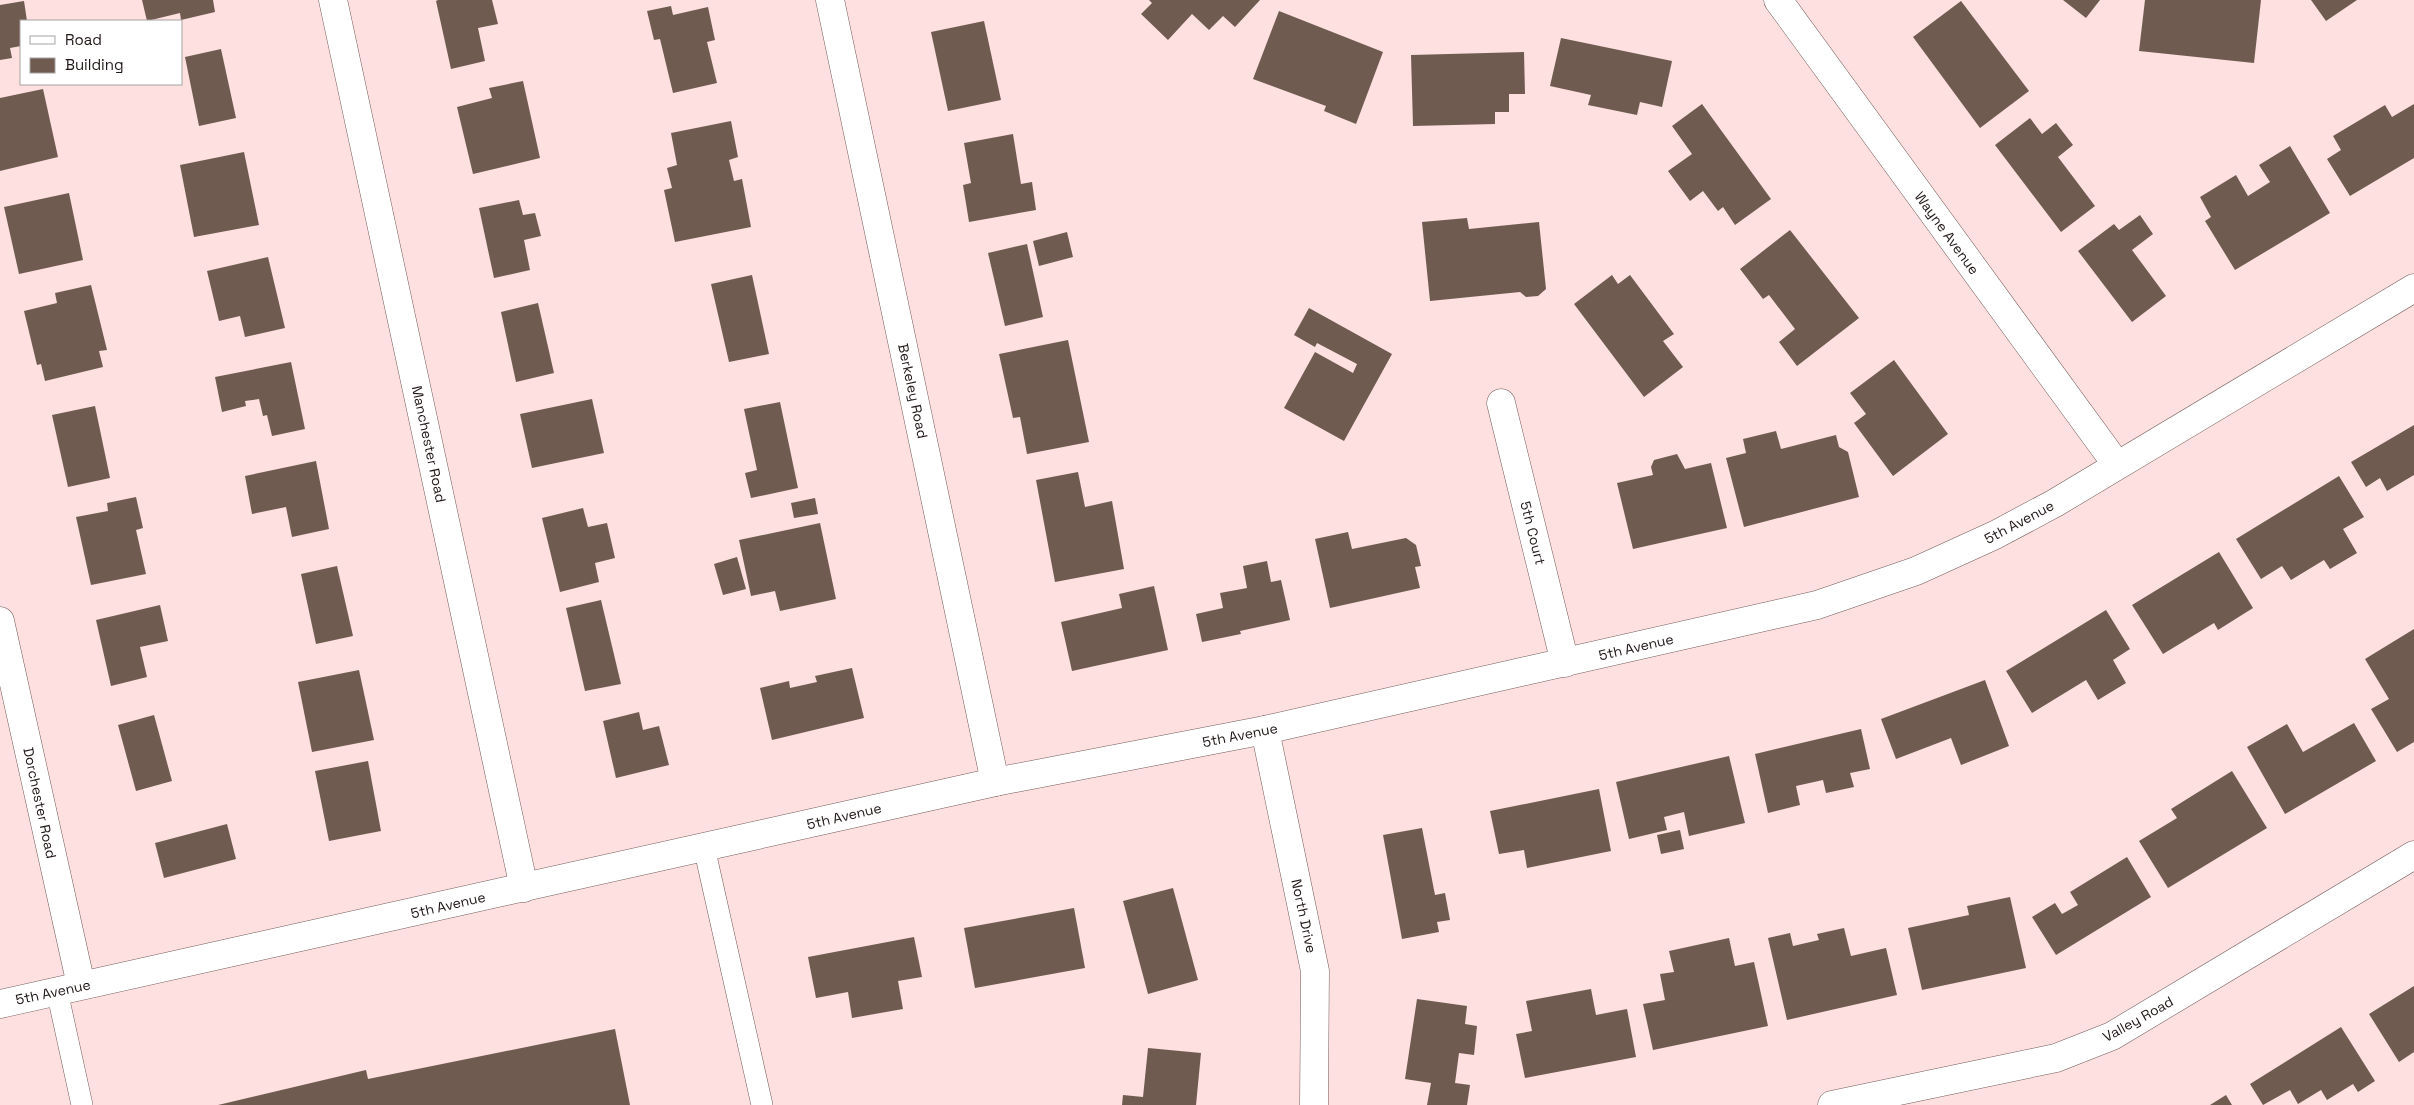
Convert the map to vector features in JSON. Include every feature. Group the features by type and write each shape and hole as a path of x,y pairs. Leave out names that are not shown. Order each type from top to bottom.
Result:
{"street":[{"name":"Manchester Road","path":"333,0 524,888"},
{"name":"Berkeley Road","path":"830,0 995,782"},
{"name":"Wayne Avenue","path":"1778,0 2117,465"},
{"name":"5th Avenue","path":"0,1004 995,782 1265,730 1817,605 1916,572 1995,535 2117,465 2414,288"},
{"name":"5th Court","path":"1501,403 1565,663"},
{"name":"Dorchester Road","path":"0,621 69,988"},
{"name":"North Drive","path":"1265,730 1315,971 1314,1105"},
{"name":"Valley Road","path":"1832,1105 2056,1058 2112,1036 2414,856"}],"lane":[{"path":"704,847 762,1105"},
{"path":"69,988 82,1105"}],"building":[{"path":"142,0 213,0 215,12 181,20 180,13 147,20"},
{"path":"492,0 498,24 478,28 485,61 451,69 436,1"},
{"path":"1149,0 1260,0 1235,27 1223,16 1209,30 1192,14 1168,40 1141,14 1152,3"},
{"path":"2063,0 2100,0 2086,18"},
{"path":"2145,0 2261,0 2254,63 2139,51"},
{"path":"2311,0 2357,0 2326,21"},
{"path":"24,1 27,20 20,20 20,46 10,48 12,58 0,60 0,5"},
{"path":"1961,1 2029,91 1980,128 1913,37"},
{"path":"671,6 673,15 708,7 715,40 707,42 717,83 673,93 660,39 654,40 647,11"},
{"path":"1279,11 1383,52 1356,124 1324,111 1326,106 1253,79"},
{"path":"984,21 1001,100 948,111 931,32"},
{"path":"1561,38 1672,61 1662,107 1640,102 1637,115 1588,105 1591,95 1550,86"},
{"path":"221,49 236,118 199,126 185,57"},
{"path":"1524,52 1525,94 1509,94 1509,112 1495,112 1495,124 1413,126 1411,55"},
{"path":"523,81 540,158 473,174 457,107 492,98 489,88"},
{"path":"43,89 58,157 0,171 0,98"},
{"path":"1702,104 1771,199 1735,225 1723,207 1718,211 1703,191 1690,201 1668,171 1692,154 1672,126"},
{"path":"2414,104 2414,158 2350,196 2327,159 2341,150 2333,136 2385,105 2392,117"},
{"path":"2030,118 2042,134 2056,123 2073,145 2058,157 2095,206 2061,232 1995,145"},
{"path":"731,121 738,157 729,160 734,181 742,179 751,227 675,242 664,190 672,188 667,168 677,165 671,133"},
{"path":"1013,134 1021,184 1032,182 1036,210 969,222 963,185 971,183 964,143"},
{"path":"2290,146 2330,213 2235,270 2205,221 2211,217 2200,197 2236,175 2248,196 2270,182 2259,165"},
{"path":"244,152 259,225 194,237 180,165"},
{"path":"69,193 83,260 19,274 4,207"},
{"path":"519,200 523,215 535,213 541,236 524,240 530,270 494,278 479,208"},
{"path":"2140,215 2153,234 2132,250 2166,296 2132,322 2078,251 2114,224 2119,230"},
{"path":"1467,218 1469,229 1539,222 1546,289 1538,296 1526,297 1520,292 1430,301 1422,222"},
{"path":"1790,230 1859,318 1797,366 1779,342 1795,329 1769,295 1763,299 1740,269"},
{"path":"1067,232 1073,257 1039,266 1033,241"},
{"path":"1027,244 1043,317 1005,326 988,253"},
{"path":"268,257 285,328 245,337 240,316 219,321 207,271"},
{"path":"752,275 769,354 729,362 711,284"},
{"path":"1612,275 1618,284 1630,275 1674,334 1663,341 1683,367 1644,397 1574,304"},
{"path":"91,285 107,350 99,351 103,367 45,381 41,364 37,365 24,311 57,303 55,293"},
{"path":"538,303 554,373 516,382 501,312"},
{"path":"1309,308 1392,354 1344,441 1284,408 1315,352 1353,373 1357,364 1317,343 1315,347 1294,335"},
{"path":"1068,340 1089,442 1027,454 1020,417 1013,418 999,354"},
{"path":"1894,360 1948,434 1893,476 1854,423 1866,414 1850,393"},
{"path":"291,362 305,429 272,436 267,415 263,416 259,399 245,401 246,406 222,412 215,377"},
{"path":"592,399 604,453 532,468 520,414"},
{"path":"780,402 798,488 751,498 745,473 757,470 744,409"},
{"path":"95,406 110,478 68,487 52,415"},
{"path":"2414,425 2414,475 2387,491 2380,478 2366,487 2351,462"},
{"path":"1776,431 1781,449 1836,435 1839,447 1848,452 1859,497 1744,527 1726,458 1746,453 1743,439"},
{"path":"1677,454 1685,469 1711,463 1727,528 1633,549 1617,483 1653,475 1651,467 1654,460"},
{"path":"316,461 329,529 292,537 286,507 252,514 245,476"},
{"path":"1078,472 1085,507 1112,501 1124,569 1055,582 1036,480"},
{"path":"2339,476 2364,517 2343,529 2357,553 2330,569 2324,560 2291,580 2282,566 2261,579 2236,539"},
{"path":"136,497 143,528 136,530 146,574 91,585 76,517 108,511 107,503"},
{"path":"815,498 818,514 794,518 791,503"},
{"path":"583,508 588,527 607,523 615,558 595,563 599,582 560,592 542,518"},
{"path":"820,523 836,599 780,611 775,591 751,596 739,540"},
{"path":"1348,532 1352,549 1406,538 1416,545 1421,566 1415,567 1420,588 1330,608 1315,539"},
{"path":"2219,552 2253,608 2218,630 2214,623 2163,654 2132,605"},
{"path":"737,557 746,589 723,595 714,564"},
{"path":"1267,561 1271,582 1281,580 1290,620 1240,631 1241,634 1202,642 1196,614 1223,608 1220,593 1247,588 1243,566"},
{"path":"337,566 353,636 316,644 301,574"},
{"path":"1154,586 1168,650 1072,671 1061,622 1122,608 1119,594"},
{"path":"601,600 621,684 585,691 566,608"},
{"path":"160,605 168,641 140,647 147,677 111,686 96,620"},
{"path":"2106,610 2130,649 2113,660 2126,683 2098,700 2086,680 2032,713 2006,671"},
{"path":"2414,629 2414,742 2397,752 2371,709 2389,699 2365,659"},
{"path":"852,668 864,718 772,740 760,688 789,681 790,688 817,682 815,676"},
{"path":"359,670 374,740 312,752 298,682"},
{"path":"1985,680 2009,746 1961,765 1951,738 1896,759 1881,719"},
{"path":"639,712 643,730 659,726 669,765 616,778 603,721"},
{"path":"154,715 172,781 136,791 118,725"},
{"path":"2354,723 2376,761 2285,814 2247,747 2287,724 2303,752"},
{"path":"1861,729 1870,769 1850,773 1854,787 1826,793 1823,780 1796,786 1800,805 1768,813 1755,754"},
{"path":"1729,756 1745,823 1689,836 1684,812 1664,817 1667,830 1629,839 1616,782"},
{"path":"368,761 381,831 329,841 315,771"},
{"path":"2232,771 2267,828 2168,888 2139,841 2177,818 2171,809"},
{"path":"1599,789 1611,851 1527,868 1524,850 1499,854 1490,811"},
{"path":"227,824 236,859 164,878 155,843"},
{"path":"1422,828 1435,895 1445,893 1450,920 1437,922 1439,932 1402,939 1383,835"},
{"path":"1680,830 1684,849 1661,854 1657,835"},
{"path":"2127,857 2151,897 2056,955 2032,917 2055,903 2062,914 2078,905 2070,892"},
{"path":"1173,888 1198,980 1148,994 1123,901"},
{"path":"2010,897 2026,968 1922,990 1908,928 1969,915 1967,906"},
{"path":"1074,908 1085,968 975,988 964,928"},
{"path":"1844,928 1851,956 1886,948 1897,995 1787,1020 1768,938 1790,933 1793,946 1819,940 1817,934"},
{"path":"914,937 922,977 898,981 903,1009 852,1018 848,992 816,998 808,957"},
{"path":"1729,938 1735,966 1754,962 1768,1026 1653,1050 1643,1004 1665,1000 1660,974 1674,972 1669,951"},
{"path":"2414,986 2414,1052 2399,1062 2369,1014"},
{"path":"1591,989 1596,1015 1627,1009 1636,1057 1525,1078 1516,1034 1532,1031 1526,1001"},
{"path":"1417,999 1467,1006 1465,1024 1477,1026 1474,1055 1459,1053 1455,1083 1470,1085 1467,1105 1427,1105 1431,1083 1405,1079"},
{"path":"2341,1027 2375,1081 2358,1092 2353,1084 2327,1100 2321,1090 2298,1104 2290,1090 2263,1105 2250,1084"},
{"path":"615,1029 630,1105 218,1105 366,1070 368,1079"},
{"path":"1148,1048 1201,1053 1196,1105 1122,1105 1123,1095 1143,1097"},
{"path":"2226,1095 2232,1105 2210,1105"}]}
